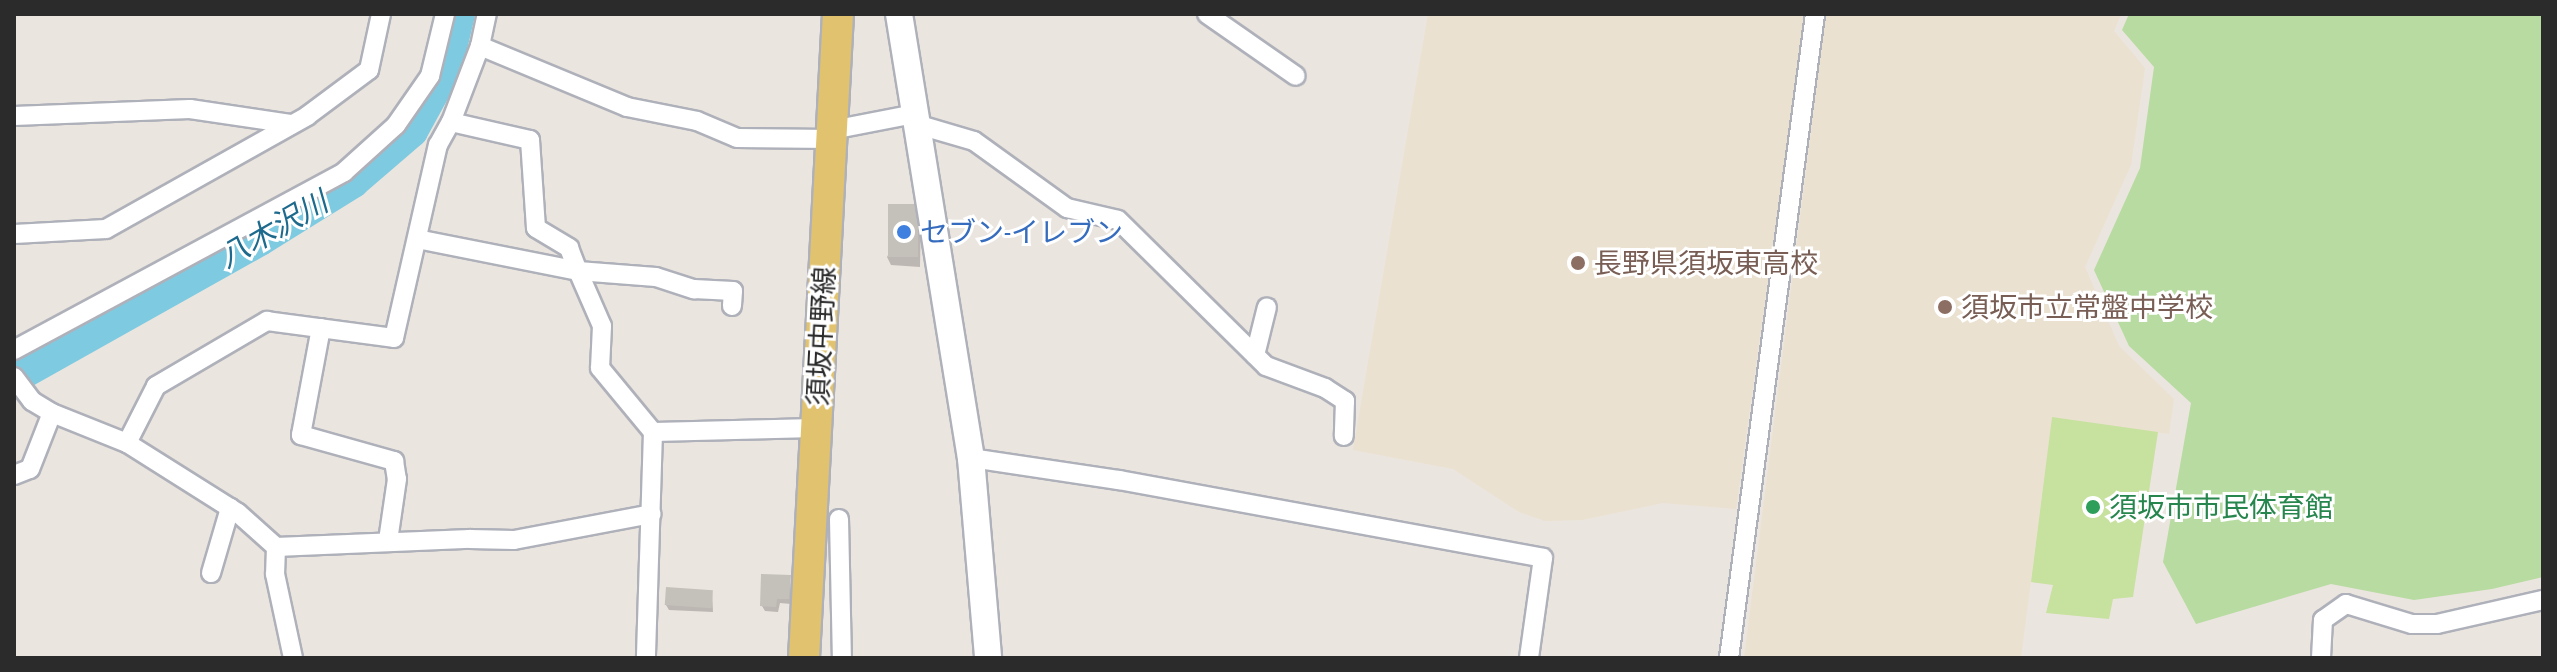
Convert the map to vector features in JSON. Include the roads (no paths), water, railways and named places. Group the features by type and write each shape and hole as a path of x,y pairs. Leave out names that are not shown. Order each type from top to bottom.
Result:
{"main road":[{"name":"須坂中野線","path":"804,658 838,14"}],"street":[{"path":"14,234 106,229 292,124 355,84 369,70 381,14"},
{"path":"14,350 344,172 396,125 430,76 445,14"},
{"path":"127,443 156,386 267,321 394,338 438,145 451,122 480,46 487,14"},
{"path":"899,14 971,458 988,658"},
{"path":"1207,14 1296,76"},
{"path":"1729,658 1815,14"},
{"path":"480,46 627,107 697,121 737,138 832,134 915,119 974,141 1067,208 1118,220 1266,366 1325,388 1345,401 1344,436"},
{"path":"14,116 190,109 292,124"},
{"path":"451,122 530,140 536,228 569,248 602,326 600,368 653,432 646,658"},
{"path":"417,239 578,271 656,277 694,289 733,291 732,306"},
{"path":"1255,355 1267,307"},
{"path":"321,328 301,435 394,461 397,479 388,541"},
{"path":"16,382 32,401 52,413 127,443 230,508 276,547 388,541 514,540 652,514"},
{"path":"14,475 30,469 52,413"},
{"path":"653,432 816,428"},
{"path":"971,458 1119,480 1543,558 1529,658"},
{"path":"211,573 230,508"},
{"path":"839,519 842,658"},
{"path":"276,547 275,574 293,658"},
{"path":"2321,658 2323,620 2346,604 2412,624 2437,624 2543,600"}],"waterway":[{"name":"八木沢川","path":"14,378 260,240 353,182 412,131 446,69 459,14"}],"place":[{"name":"セブン-イレブン","path":"904,232"},
{"name":"長野県須坂東高校","path":"1578,263"},
{"name":"須坂市立常盤中学校","path":"1945,307"},
{"name":"須坂市市民体育館","path":"2093,507"}]}
